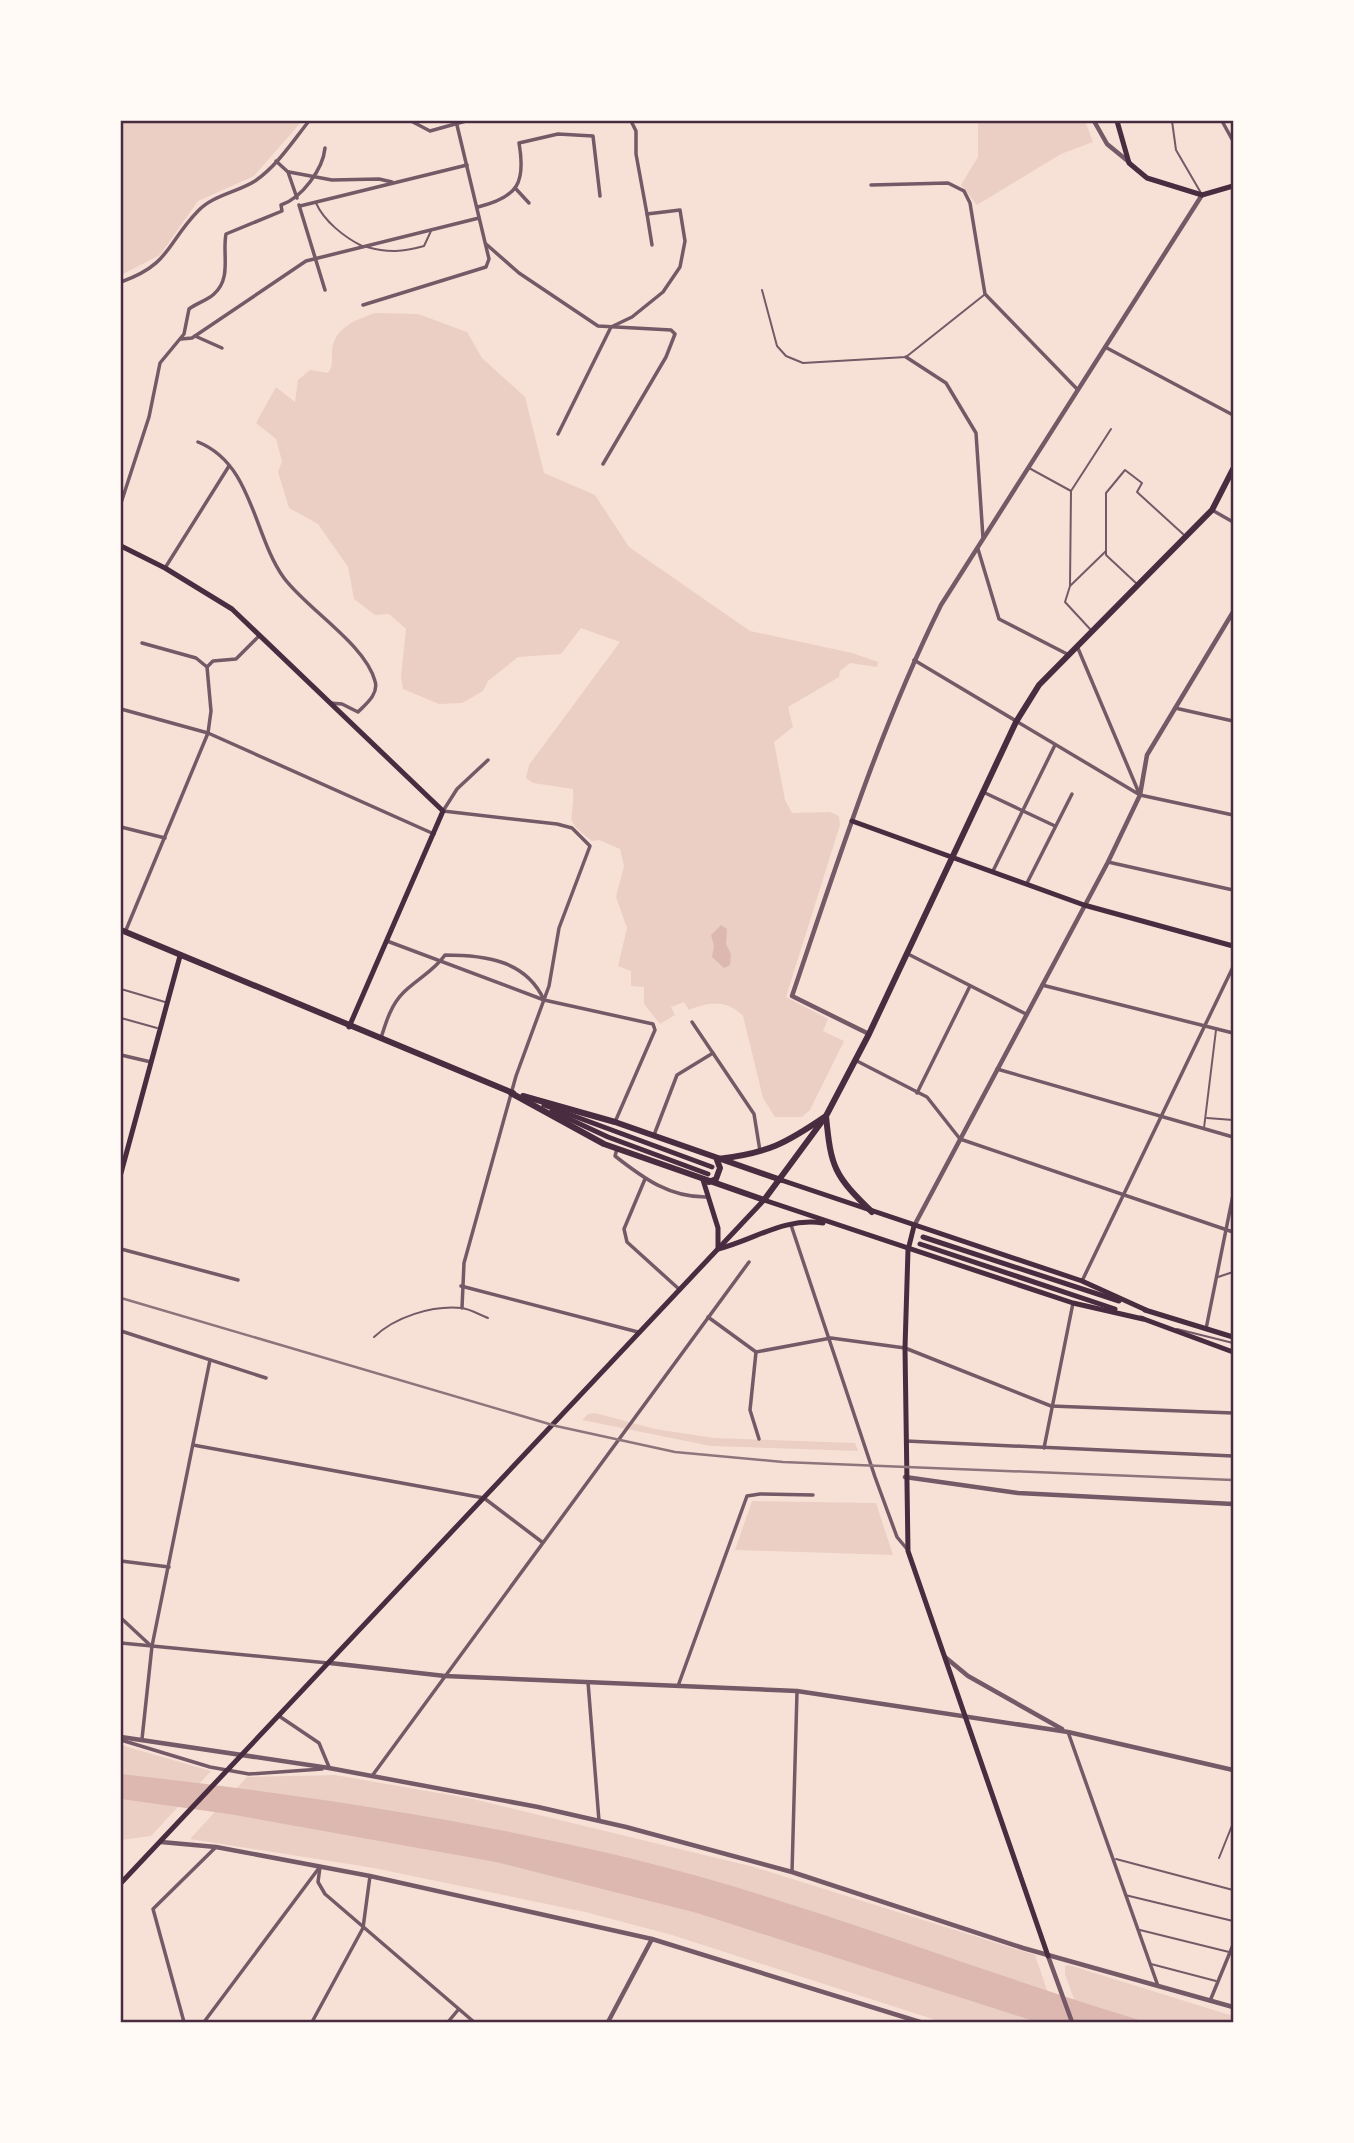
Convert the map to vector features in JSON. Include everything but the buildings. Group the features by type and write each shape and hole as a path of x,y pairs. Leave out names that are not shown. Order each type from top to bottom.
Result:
{"main road":[{"path":"1117,121 1129,163 1147,178 1202,195 1233,186"},
{"path":"121,1883 781,1180 826,1116 869,1034 1016,722 1039,685 1212,510 1233,469"},
{"path":"121,547 164,568 232,609 443,811 349,1027"},
{"path":"852,821 1084,905 1233,947"},
{"path":"123,931 511,1093 712,1167"},
{"path":"121,1173 180,956"},
{"path":"511,1093 615,1122 716,1160 1082,1281 1146,1310"},
{"path":"511,1093 618,1149 908,1250 1073,1303 1143,1319"},
{"path":"511,1093 707,1179 716,1179 720,1168 716,1160"},
{"path":"716,1160 760,1153 785,1143 826,1116"},
{"path":"826,1116 833,1167 844,1184 872,1212"},
{"path":"707,1179 718,1228 718,1249"},
{"path":"718,1249 804,1220 836,1225"},
{"path":"914,1226 908,1250 905,1348 904,1477 908,1551 1049,1958"},
{"path":"922,1237 1233,1337"},
{"path":"920,1244 1163,1325 1233,1352"}],"street":[{"path":"121,282 144,274 163,260 199,209 254,182 276,161 309,121"},
{"path":"411,121 430,131 466,121"},
{"path":"631,121 636,131 636,154 652,245"},
{"path":"1094,121 1107,144 1129,163"},
{"path":"1222,121 1233,141"},
{"path":"363,305 486,267 489,258 456,122"},
{"path":"478,207 505,197 516,189 523,167 519,143 558,134 593,136 600,196"},
{"path":"121,503 149,417 160,363 181,339 189,309 214,294 227,271 223,248 226,233 282,211 281,205 297,198 324,160 326,148"},
{"path":"276,161 288,172 325,290"},
{"path":"300,205 467,165"},
{"path":"288,172 310,177 379,179 394,183"},
{"path":"871,185 948,183 964,191 970,203 985,294 1078,390"},
{"path":"516,189 529,203"},
{"path":"869,1034 792,996 852,821 914,660 941,605 1202,195"},
{"path":"558,434 611,327 632,317 663,292 680,267 684,254 680,210 647,214"},
{"path":"181,339 194,336 314,257 479,218"},
{"path":"485,244 519,273 598,326 671,330 675,337 603,464"},
{"path":"194,336 222,348"},
{"path":"1105,347 1233,415"},
{"path":"906,357 946,383 976,433 983,539"},
{"path":"198,442 222,456 250,501 285,578 353,645 376,686 373,696 358,712 342,704 328,703"},
{"path":"164,568 229,466"},
{"path":"1212,510 1233,522"},
{"path":"978,548 999,619 1069,655"},
{"path":"914,1226 1108,862 1139,795 1147,755 1233,612"},
{"path":"1225,626 1233,628"},
{"path":"207,667 213,661 236,659 260,635"},
{"path":"123,931 208,733 211,711 207,667 196,658 142,643"},
{"path":"1077,646 1139,795"},
{"path":"914,660 1139,795 1233,815"},
{"path":"1175,708 1233,721"},
{"path":"121,709 208,733 433,834"},
{"path":"993,871 1055,745"},
{"path":"462,1308 464,1263 511,1093 544,1000 559,928 590,846 572,828 557,824 443,811 457,789 488,760"},
{"path":"983,792 1055,827"},
{"path":"1027,883 1072,794"},
{"path":"121,827 165,838"},
{"path":"1108,862 1233,890"},
{"path":"386,941 544,1000 653,1024 655,1030 615,1122"},
{"path":"908,954 1026,1014"},
{"path":"380,1040 391,1008 401,995 440,963 444,955 502,960 528,976 539,988 544,1000"},
{"path":"1082,1281 1233,967"},
{"path":"1042,985 1233,1033"},
{"path":"918,1093 970,986"},
{"path":"692,1022 754,1114 760,1153"},
{"path":"653,1136 677,1075 713,1053"},
{"path":"121,1055 151,1062"},
{"path":"855,1060 926,1097 960,1139 1231,1231"},
{"path":"997,1069 1233,1137"},
{"path":"618,1149 615,1156 645,1179 671,1193 710,1196"},
{"path":"645,1179 624,1229 627,1242 680,1290"},
{"path":"1206,1329 1231,1231 1233,1195"},
{"path":"790,1223 831,1338 858,1430 894,1530 908,1551"},
{"path":"121,1249 237,1280"},
{"path":"372,1776 749,1262"},
{"path":"461,1286 641,1332"},
{"path":"1044,1448 1073,1303"},
{"path":"708,1317 757,1352 831,1338 905,1348 1051,1406 1233,1413"},
{"path":"121,1331 266,1378"},
{"path":"757,1352 750,1410 759,1439"},
{"path":"142,1739 152,1646 210,1360"},
{"path":"904,1441 1233,1456"},
{"path":"192,1445 484,1498 542,1542"},
{"path":"904,1477 1018,1493 1233,1504"},
{"path":"678,1686 747,1496 813,1495"},
{"path":"121,1562 169,1567"},
{"path":"121,1619 152,1646"},
{"path":"121,1643 445,1676 797,1691 1068,1732 1233,1770"},
{"path":"942,1654 968,1676 1068,1732 1158,1986"},
{"path":"588,1682 598,1821"},
{"path":"792,1872 797,1691"},
{"path":"279,1716 319,1744 329,1768"},
{"path":"121,1738 329,1768 598,1821 792,1872 1049,1958 1233,2007"},
{"path":"121,1738 210,1767 249,1774 329,1768"},
{"path":"161,1842 216,1847 370,1876 652,1939 920,2022"},
{"path":"184,2022 153,1909 216,1847"},
{"path":"320,1867 317,1882 325,1894 474,2022"},
{"path":"213,2022 205,2020 320,1867"},
{"path":"312,2022 363,1928 370,1876"},
{"path":"607,2022 652,1939"},
{"path":"1210,2001 1233,1945"},
{"path":"1049,1958 1072,2022"},
{"path":"448,2022 458,2010"}],"lane":[{"path":"1172,121 1176,150 1202,195"},
{"path":"316,202 324,217 349,240 390,253 424,246 431,229"},
{"path":"762,290 774,340 780,351 803,363 906,357 985,294"},
{"path":"1091,631 1065,602 1070,586 1071,491 1111,429"},
{"path":"1028,468 1071,491"},
{"path":"1138,585 1106,555 1106,493 1125,470 1142,483 1137,492 1186,536"},
{"path":"1070,586 1106,551"},
{"path":"121,989 166,1002"},
{"path":"121,1018 160,1029"},
{"path":"1204,1128 1216,1029"},
{"path":"1206,1118 1233,1119"},
{"path":"1218,1277 1233,1272"},
{"path":"374,1337 388,1324 408,1315 462,1308 488,1318"},
{"path":"1163,1325 1233,1343"},
{"path":"1219,1858 1233,1823"},
{"path":"1112,1858 1233,1890"},
{"path":"1125,1895 1233,1921"},
{"path":"1138,1929 1230,1952"},
{"path":"1150,1963 1218,1982"}],"shaded area":[{"path":"121,121 302,121 254,176 198,201 160,255 121,275"},
{"path":"978,121 1085,121 1093,142 1061,154 977,205 961,185 978,157"},
{"path":"375,313 418,314 467,332 482,358 525,397 544,473 595,495 629,547 750,631 852,653 878,662 877,667 850,663 840,671 839,677 788,707 793,727 774,742 785,800 792,813 830,812 839,816 840,825 786,997 828,1019 823,1031 844,1041 810,1110 802,1117 775,1117 763,1098 743,1016 737,1011 717,1004 689,1010 684,1002 671,1007 675,1015 660,1024 644,1004 644,987 631,986 631,971 618,966 627,928 616,897 624,866 620,849 599,840 592,841 576,828 572,819 573,789 533,783 526,778 529,765 620,642 581,628 561,654 518,657 488,681 483,691 462,703 439,704 403,689 401,677 406,629 389,614 375,615 354,599 348,567 318,524 289,508 278,472 282,461 276,439 256,423 276,387 295,402 298,380 310,370 328,373 333,344 341,331 353,322"},
{"path":"721,925 727,929 726,944 731,954 730,965 724,968 712,957 714,946 711,935"},
{"path":"595,1413 655,1429 714,1438 855,1443 858,1451 711,1446 582,1420 588,1414"},
{"path":"752,1501 876,1503 893,1555 735,1550"},
{"path":"121,1745 211,1771 151,1836 121,1840"},
{"path":"121,1774 376,1808 629,1858 760,1894 1146,2022 1037,2022 697,1913 496,1862 229,1814 121,1799"},
{"path":"335,1775 473,1799 754,1867 1035,1955 1058,2022 942,2022 672,1935 585,1912 374,1868 190,1839 247,1777"},
{"path":"1065,1966 1233,2016 1233,2022 1082,2022 1065,1974"}],"railway":[{"path":"121,1298 556,1426 675,1452 783,1462 1233,1480"}]}
